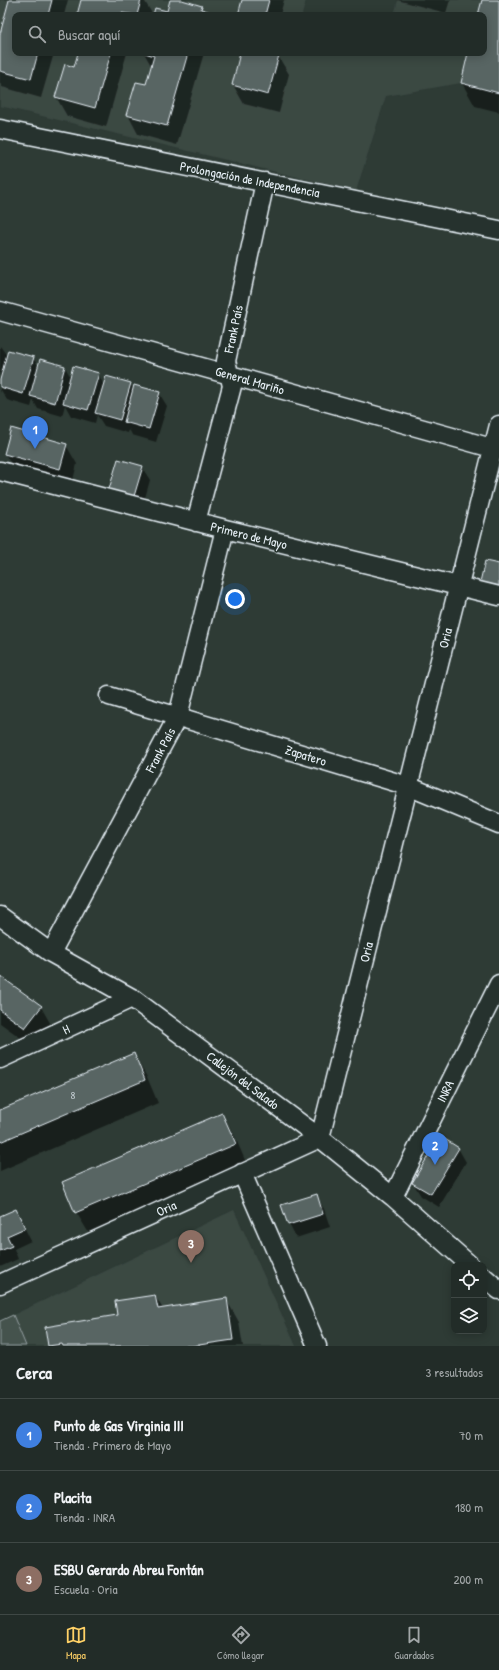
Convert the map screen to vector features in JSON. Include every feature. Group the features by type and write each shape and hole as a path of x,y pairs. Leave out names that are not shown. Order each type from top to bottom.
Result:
{"street":[{"name":"Prolongación de Independencia","path":"0,129 499,230"},
{"name":"Frank País","path":"196,522 232,386 226,361 265,182"},
{"name":"General Mariño","path":"0,311 496,449"},
{"name":"Oria","path":"0,1284 320,1138 458,586 496,449 499,425"},
{"name":"Primero de Mayo","path":"0,471 196,522 499,596"},
{"name":"Frank País","path":"51,953 178,716 225,529"},
{"name":"Zapatero","path":"109,696 408,786 499,824"},
{"name":"Callejón del Salado","path":"0,916 51,953 132,998 320,1138 392,1197 467,1262"},
{"name":"INRA","path":"392,1197 497,991"},
{"name":"H","path":"0,1059 132,998"},
{"path":"242,1173 317,1346"},
{"path":"487,1280 499,1290"}],"shaded area":[{"path":"0,0 306,0 303,12 12,12 12,56 467,56 461,83 386,96 356,191 0,106"},
{"path":"398,0 482,0 479,12 395,12"},
{"path":"234,1210 296,1346 26,1346 13,1315"},
{"path":"13,1315 26,1346 0,1346 0,1321"}],"building":[{"path":"9,0 52,0 49,12 12,12 12,56 37,56 31,79 0,71 0,34"},
{"path":"81,0 141,0 138,12 78,12"},
{"path":"170,0 182,0 202,6 201,9 211,12 154,12 155,8 167,11"},
{"path":"242,0 269,0 266,12 239,12"},
{"path":"482,0 499,0 499,93 461,83 467,56 487,56 487,12 479,12"},
{"path":"77,56 110,56 95,108 55,97 65,64 74,67"},
{"path":"154,56 187,56 167,126 126,115 136,82 146,84"},
{"path":"239,56 279,56 268,95 232,85"},
{"path":"8,350 34,357 23,394 0,387 0,380"},
{"path":"40,359 65,366 55,403 30,396"},
{"path":"73,366 99,373 88,410 63,403"},
{"path":"106,376 131,383 120,420 95,413"},
{"path":"134,385 160,392 149,429 124,422"},
{"path":"11,428 67,444 60,469 4,454"},
{"path":"118,459 143,466 132,503 107,496"},
{"path":"485,561 499,564 499,586 480,582"},
{"path":"0,976 42,1006 25,1028 0,1010"},
{"path":"134,1053 145,1080 0,1142 0,1110"},
{"path":"222,1113 236,1144 75,1213 62,1182"},
{"path":"440,1136 459,1148 431,1194 412,1183"},
{"path":"317,1194 323,1214 288,1225 281,1205"},
{"path":"16,1209 25,1228 7,1236 12,1246 0,1251 0,1216"},
{"path":"155,1295 158,1309 227,1298 233,1340 192,1346 63,1346 62,1344 48,1346 45,1327 117,1315 115,1301"}],"place":[{"name":"Punto de Gas Virginia III","path":"35,449"},
{"name":"Placita","path":"435,1165"},
{"name":"ESBU Gerardo Abreu Fontán","path":"191,1263"}]}
